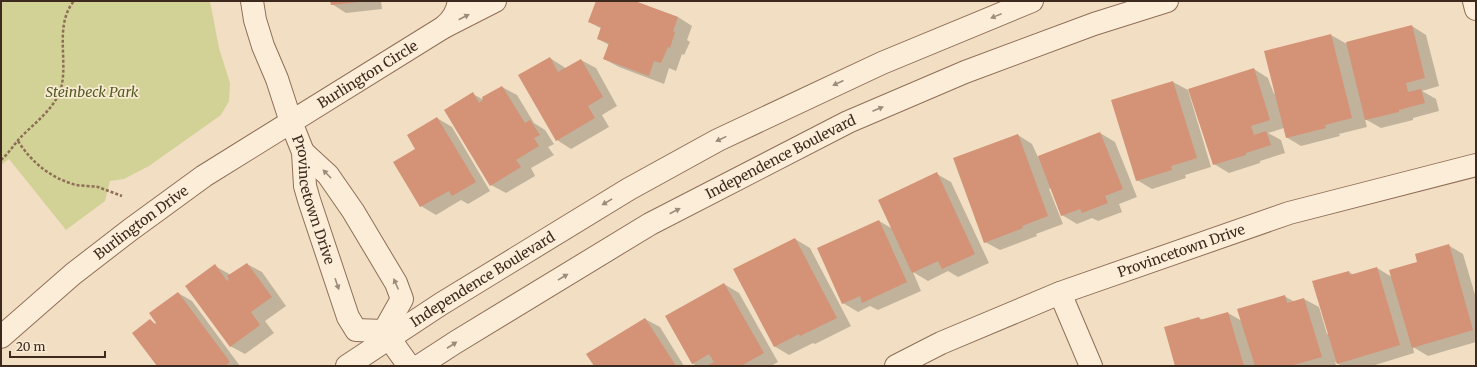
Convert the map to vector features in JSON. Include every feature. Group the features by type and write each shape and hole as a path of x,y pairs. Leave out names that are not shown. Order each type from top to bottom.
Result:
{"street":[{"name":"Provincetown Drive","path":"252,1 255,20 261,39 277,78 291,122 303,152 305,186 348,318 356,330 386,334"},
{"name":"Burlington Circle","path":"444,27 452,20 457,11 459,1"},
{"name":"Burlington Circle","path":"291,122 444,27 495,1"},
{"name":"Independence Boulevard","path":"347,366 386,334 453,296 629,189 718,140 882,63 1032,1"},
{"name":"Independence Boulevard","path":"419,366 650,224 848,122 973,70 1094,24 1167,1"},
{"path":"1474,1 1476,9"},
{"name":"Burlington Drive","path":"1,337 73,274 148,217 204,176 291,122"},
{"path":"303,152 328,174 337,186 354,211 396,283 402,299 386,334 409,366"},
{"name":"Provincetown Drive","path":"896,366 941,343 1060,293 1289,213 1476,165"},
{"path":"1060,293 1091,366"}],"path":[{"path":"1,160 18,140 40,119 57,98 62,85 64,62 63,28 66,15 74,1"},
{"path":"18,140 25,152 50,174 77,185 98,187 122,196"}],"green space":[{"name":"Steinbeck Park","path":"1,1 210,1 219,48 230,83 229,101 221,115 149,166 124,179 110,181 105,201 66,230 9,159 1,165"}],"building":[{"path":"330,1 359,1 359,2 331,5"},
{"path":"596,1 635,1 678,17 673,31 675,32 670,48 668,47 661,63 654,61 649,76 603,59 609,43 597,39 601,27 588,22"},
{"path":"1412,25 1425,78 1406,83 1408,92 1421,89 1425,103 1399,110 1399,112 1365,120 1346,42"},
{"path":"1331,34 1352,118 1325,125 1326,128 1286,138 1264,51"},
{"path":"550,57 558,72 581,59 603,97 588,106 595,118 556,141 518,75"},
{"path":"1254,68 1270,120 1251,126 1254,135 1266,131 1271,145 1246,153 1246,155 1213,165 1188,89"},
{"path":"1173,81 1197,158 1171,166 1172,170 1136,181 1111,100"},
{"path":"502,86 525,123 530,120 540,135 534,138 539,146 516,160 521,167 490,186 444,110 473,92 479,103 483,100 482,97"},
{"path":"437,117 476,182 452,196 449,191 420,207 393,162 415,149 407,135"},
{"path":"1100,132 1123,189 1105,196 1108,203 1082,213 1080,209 1061,216 1038,156"},
{"path":"1018,134 1048,216 1022,226 1023,228 984,243 953,158"},
{"path":"937,172 975,254 942,269 938,261 912,273 878,200"},
{"path":"879,220 907,282 862,303 860,296 842,304 817,248"},
{"path":"795,238 837,318 800,336 799,334 774,347 733,269"},
{"path":"1449,244 1473,330 1412,348 1389,270 1417,262 1415,254"},
{"path":"247,263 272,297 251,312 260,325 230,347 185,286 215,264 227,281 229,279 227,276"},
{"path":"1377,267 1400,345 1337,364 1312,281 1349,271 1350,275"},
{"path":"724,283 764,353 741,366 707,366 714,362 709,354 692,364 665,316"},
{"path":"178,292 230,362 225,366 157,366 132,333 150,319 155,324 156,323 149,313"},
{"path":"1285,295 1287,303 1304,298 1322,357 1290,366 1255,366 1237,309"},
{"path":"1228,312 1244,366 1175,366 1164,327 1199,317 1200,320"},
{"path":"645,318 676,366 594,366 586,354"}]}
